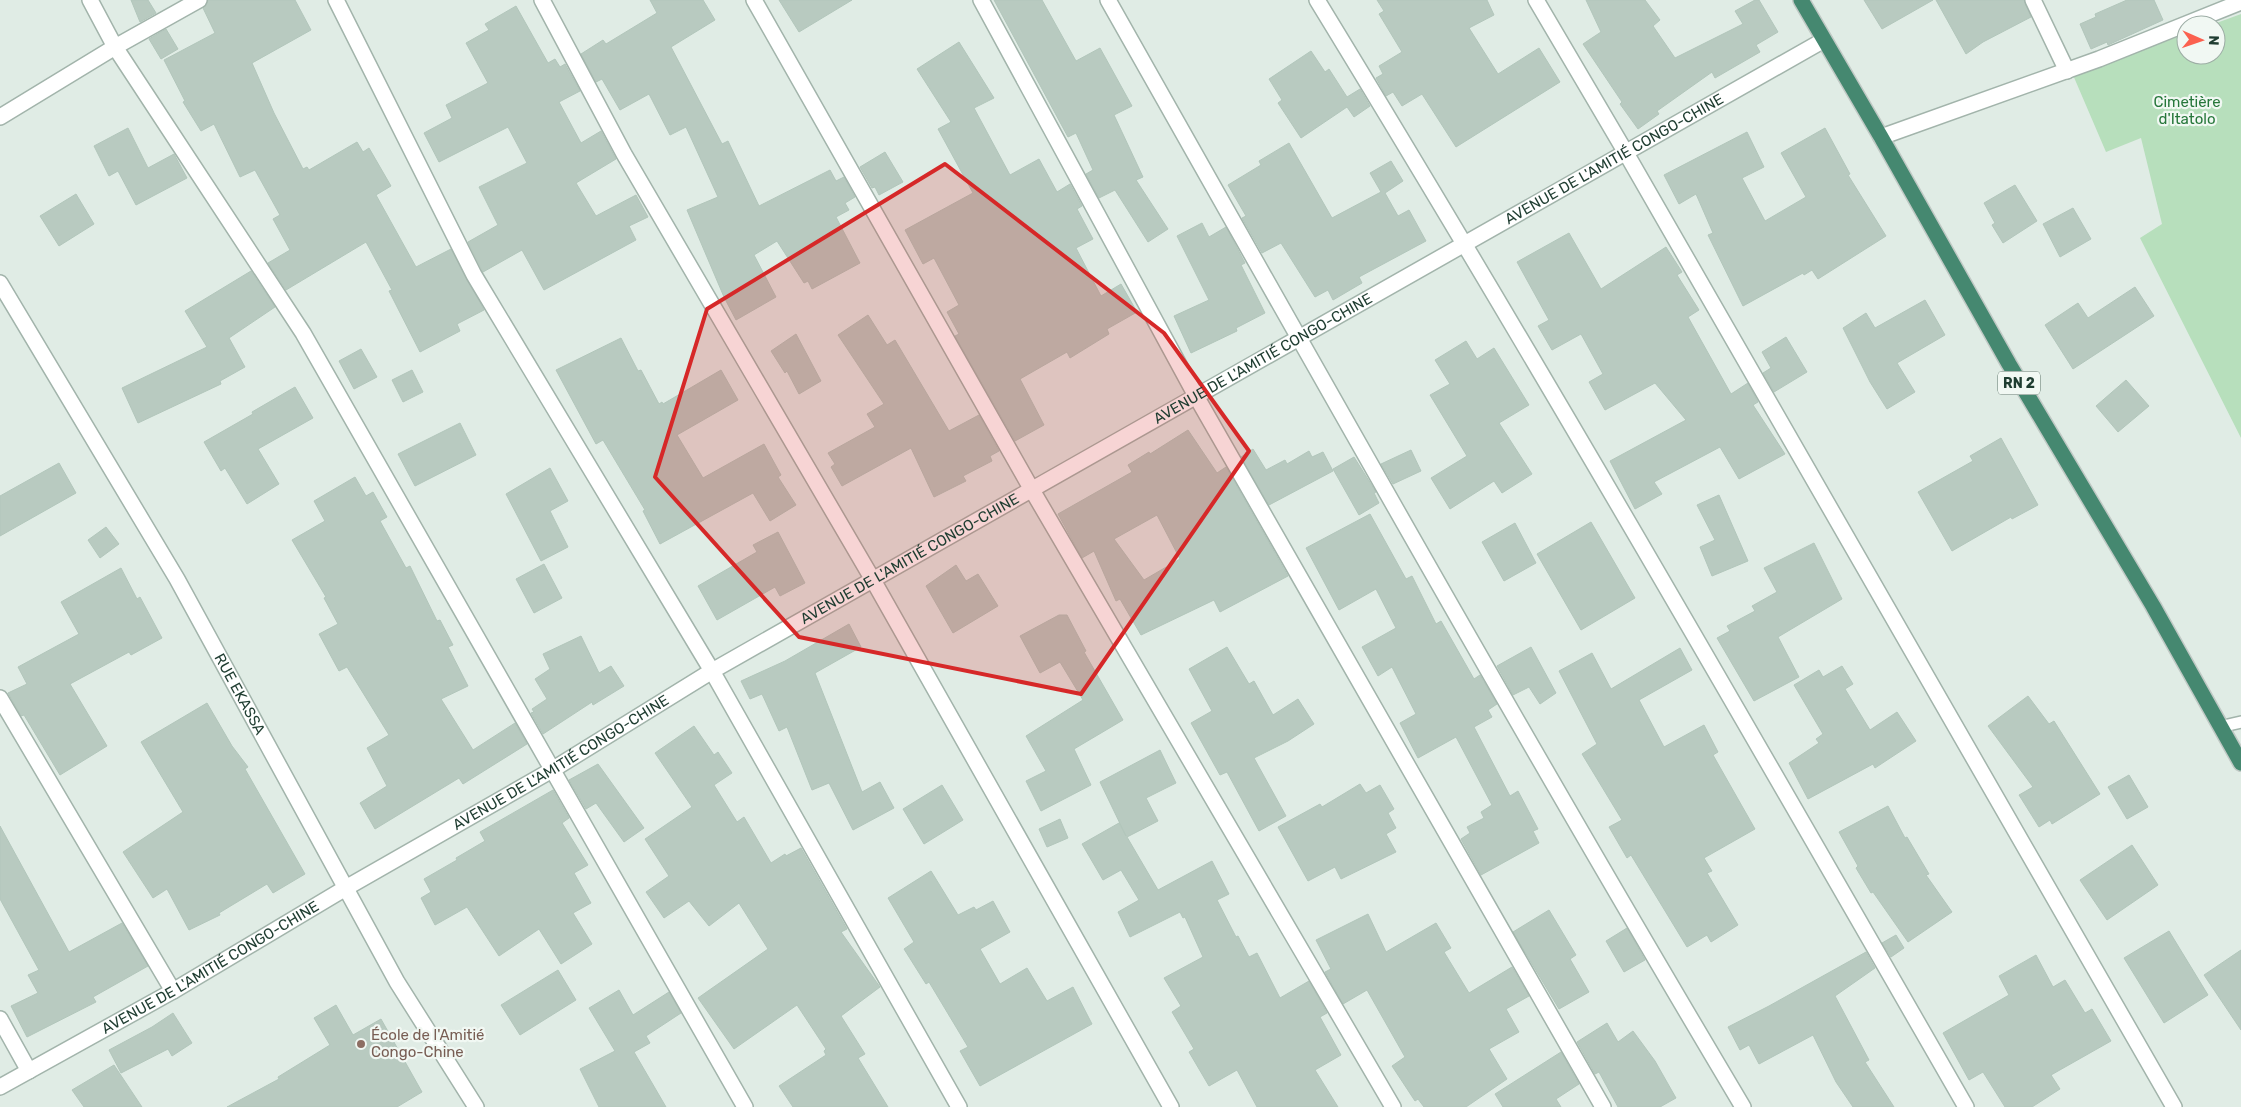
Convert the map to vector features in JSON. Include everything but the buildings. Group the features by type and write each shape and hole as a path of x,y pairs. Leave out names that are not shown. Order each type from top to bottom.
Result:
{"highway":[{"name":"RN 2","path":"1801,0 2009,364 2153,606 2219,727 2241,763"}],"street":[{"path":"90,0 115,47 303,332 745,1107"},
{"path":"0,117 115,47 199,0"},
{"path":"336,0 474,274 712,671 959,1107"},
{"path":"542,0 624,154 873,580 1172,1107"},
{"path":"754,0 1032,490 1392,1107"},
{"path":"981,0 1196,396 1603,1107"},
{"path":"1108,0 1648,948 1743,1107"},
{"path":"1318,0 1466,243 1727,691 1966,1107"},
{"path":"1536,0 1626,152 2174,1107"},
{"path":"2033,0 2067,71"},
{"path":"1881,137 2067,71 2240,1"},
{"name":"AVENUE DE L'AMITIÉ CONGO-CHINE","path":"0,1087 173,991 344,889 552,770 712,671 1824,40"},
{"name":"RUE EKASSA","path":"0,283 176,579 396,982 476,1107"},
{"path":"0,698 173,991"},
{"path":"0,1019 29,1071"}],"lane":[{"path":"2219,727 2241,722"}],"highlighted area":[{"path":"945,164 1164,333 1249,451 1081,694 799,637 655,477 707,309"}],"green space":[{"name":"Cimetière d'Itatolo","path":"2241,14 2241,438 2140,238 2162,224 2141,138 2106,152 2073,75 2176,38 2176,65 2226,65 2226,20"}],"place":[{"name":"École de l'Amitié Congo-Chine","path":"361,1044"}]}
